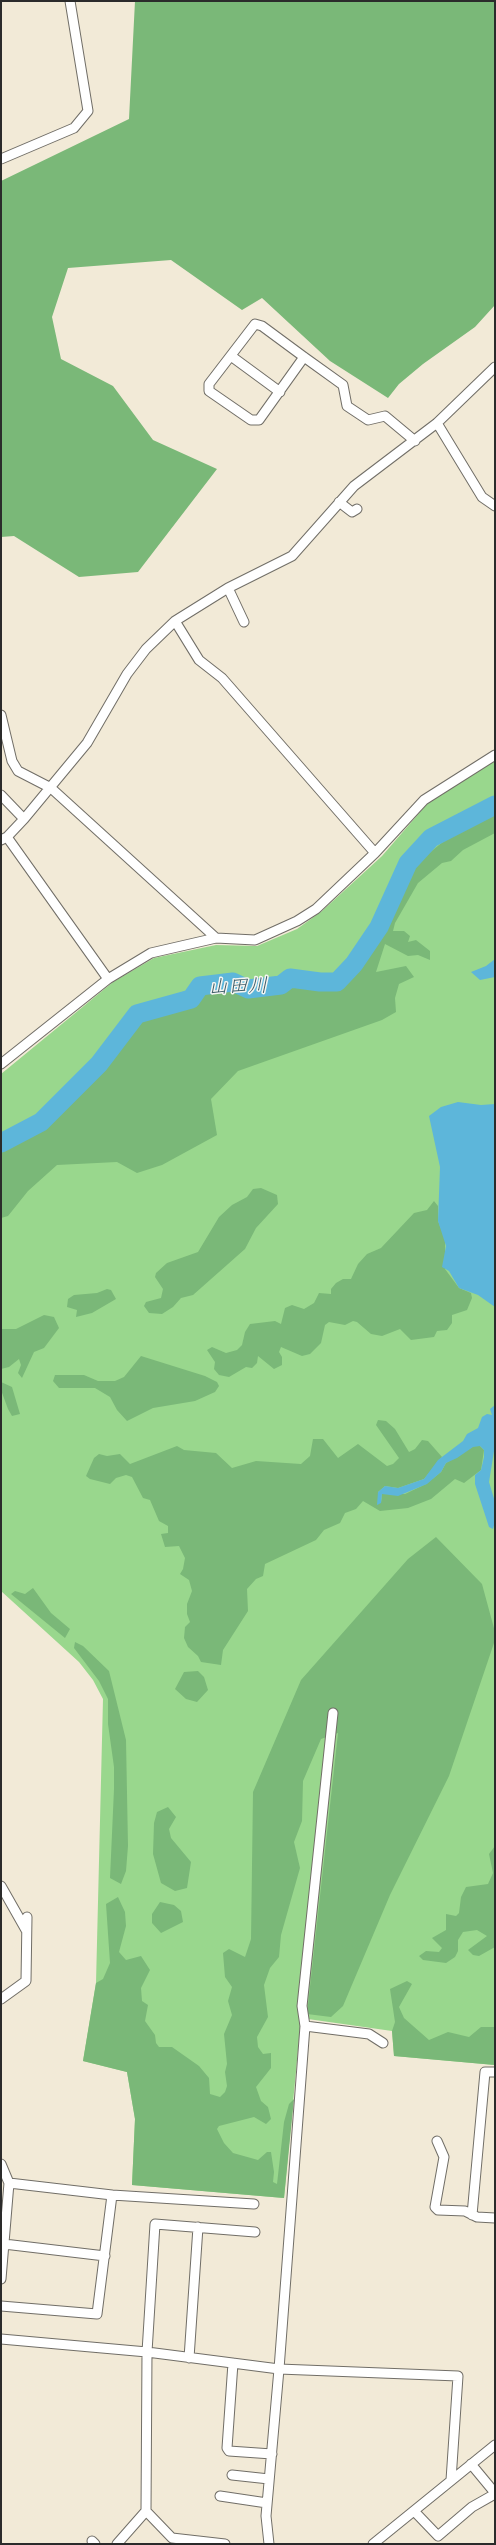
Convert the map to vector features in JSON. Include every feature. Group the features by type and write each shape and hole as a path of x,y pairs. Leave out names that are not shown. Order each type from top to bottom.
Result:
{"street":[{"path":"1,159 74,128 88,110 70,1"},
{"path":"304,357 259,420 251,420 209,390 209,384 255,324 262,326 343,385 348,406 368,420 385,416 416,441"},
{"path":"231,356 280,392"},
{"path":"108,979 4,838 24,819 87,743 136,661 175,622 228,588 292,556 339,502 364,478 416,441 437,423 495,367"},
{"path":"437,423 482,498 495,506"},
{"path":"339,502 352,512 357,509"},
{"path":"228,588 244,622"},
{"path":"175,622 199,660 222,678 375,853"},
{"path":"1,715 12,761 18,771 51,788 216,938"},
{"path":"1,1064 108,979 151,953 216,938 255,940 297,921 316,909 375,853 395,829 424,800 495,755"},
{"path":"1,795 24,819"},
{"path":"269,2544 267,2503 279,2369 305,2026 302,2006 332,1713"},
{"path":"1,1886 26,1931"},
{"path":"1,1999 26,1981 27,1917"},
{"path":"305,2026 369,2034 383,2044"},
{"path":"472,2215 485,2072 495,2072"},
{"path":"436,2141 444,2157 435,2208 438,2210 465,2211 472,2215 495,2218"},
{"path":"1,2164 9,2183 1,2279"},
{"path":"9,2183 112,2195 254,2204"},
{"path":"1,2306 97,2314 112,2195"},
{"path":"117,2544 146,2511 147,2352 155,2224 255,2232"},
{"path":"189,2358 198,2227"},
{"path":"4,2244 105,2256"},
{"path":"1,2339 147,2352 279,2369 458,2376 451,2480"},
{"path":"233,2363 227,2448 229,2451 272,2454"},
{"path":"373,2544 495,2445"},
{"path":"414,2511 438,2536 472,2507 495,2494 471,2464"},
{"path":"232,2476 269,2479"},
{"path":"220,2496 267,2503"},
{"path":"146,2511 172,2538 224,2544"}],"green space":[{"path":"135,1 495,1 495,305 475,327 423,364 399,384 388,398 330,361 262,298 242,310 171,260 68,268 52,317 61,359 113,386 153,440 217,469 138,572 79,577 14,536 1,537 1,181 129,119"},
{"path":"495,760 495,2065 394,2056 392,2031 301,2018 284,2198 132,2185 135,2119 127,2072 83,2061 96,1983 103,1699 93,1680 79,1662 1,1591 1,1074 113,982 154,958 216,945 257,946 297,929 322,911 382,856 427,804"},
{"path":"485,816 495,816 495,833 463,850 451,861 442,863 418,883 395,923 393,931 404,931 410,936 408,942 416,940 430,951 430,960 418,955 408,956 385,944 376,972 406,966 414,977 399,984 395,998 396,1012 382,1020 238,1071 211,1099 217,1135 162,1165 137,1173 117,1162 57,1165 28,1191 8,1216 1,1218 1,1146 54,1120 115,1048 136,1029 140,1018 190,1002 201,991 209,987 239,987 250,992 261,992 281,988 290,982 336,986 343,984 360,967 374,946 391,906 415,860 423,858 460,828"},
{"path":"261,1188 277,1195 278,1204 256,1228 245,1249 193,1295 181,1298 173,1307 162,1314 149,1313 144,1306 146,1302 161,1298 163,1289 155,1277 156,1273 167,1263 198,1252 219,1217 232,1205 247,1197 253,1189"},
{"path":"434,1201 438,1206 438,1221 445,1239 445,1269 459,1288 471,1293 472,1298 467,1310 452,1315 452,1323 447,1330 437,1331 434,1337 411,1340 400,1329 382,1336 371,1334 357,1322 353,1321 345,1325 329,1322 325,1325 321,1343 310,1354 302,1356 281,1347 279,1352 282,1357 282,1365 274,1369 258,1356 257,1363 252,1368 246,1367 229,1377 219,1375 214,1369 215,1362 207,1350 212,1347 226,1353 237,1350 242,1345 245,1332 250,1324 275,1321 281,1324 285,1308 292,1305 304,1309 314,1303 319,1293 331,1294 331,1289 336,1283 343,1279 351,1279 358,1264 367,1254 381,1248 414,1213 427,1210"},
{"path":"107,1289 111,1290 116,1299 92,1313 76,1317 77,1310 67,1307 68,1299 74,1295 97,1293"},
{"path":"44,1315 54,1317 59,1328 44,1348 34,1352 22,1378 18,1373 21,1365 19,1359 9,1367 1,1369 1,1329 16,1329"},
{"path":"141,1356 205,1376 217,1382 219,1386 215,1392 195,1401 153,1408 127,1421 117,1410 110,1397 95,1388 59,1388 53,1381 55,1375 84,1375 98,1381 115,1381 124,1377"},
{"path":"1,1382 12,1387 20,1414 12,1416 1,1390"},
{"path":"378,1420 386,1421 395,1429 409,1452 415,1449 422,1440 428,1441 442,1457 424,1479 398,1488 385,1486 378,1492 381,1503 382,1494 405,1494 426,1484 441,1472 446,1463 474,1446 480,1446 484,1450 481,1470 464,1483 455,1479 431,1499 408,1508 380,1511 363,1501 356,1509 345,1513 340,1523 324,1530 316,1540 265,1564 263,1576 256,1579 247,1589 248,1611 223,1650 221,1665 201,1662 198,1656 188,1647 184,1638 185,1627 190,1622 187,1614 187,1604 192,1591 189,1580 180,1574 183,1569 185,1558 179,1546 165,1547 161,1534 168,1533 168,1526 159,1521 150,1500 143,1498 132,1477 126,1475 116,1478 110,1484 90,1479 86,1476 94,1458 99,1454 107,1456 120,1454 130,1464 177,1446 184,1450 216,1453 232,1468 256,1461 301,1464 310,1456 313,1439 323,1439 338,1458 358,1444 387,1466 393,1464 399,1458 376,1425"},
{"path":"436,1537 482,1584 495,1632 495,1640 449,1776 390,1895 343,2006 331,2017 307,2014 338,1733 321,1739 303,1781 302,1821 294,1842 300,1868 281,1935 279,1957 270,1968 264,1985 268,2017 257,2037 258,2047 263,2054 271,2053 271,2068 256,2087 261,2101 268,2107 271,2119 266,2124 254,2117 219,2126 217,2129 224,2143 233,2153 258,2160 267,2152 271,2152 274,2172 273,2182 277,2184 284,2122 289,2104 294,2099 284,2198 132,2185 135,2119 127,2072 83,2061 96,1983 103,1979 110,1963 106,1904 118,1897 125,1912 126,1926 119,1952 126,1960 141,1956 150,1970 141,1988 142,2001 148,2005 145,2021 155,2035 156,2043 159,2047 172,2047 199,2066 209,2078 210,2094 220,2097 225,2092 227,2086 225,2072 227,2064 224,2034 232,2015 228,2001 232,1987 225,1977 223,1953 229,1949 245,1957 251,1939 253,1792 301,1680 408,1559"},
{"path":"33,1588 51,1613 70,1629 65,1638 11,1594 15,1591 25,1594"},
{"path":"75,1642 83,1646 109,1671 126,1740 128,1846 126,1871 121,1884 110,1878 114,1767 108,1724 108,1699 99,1681 74,1648"},
{"path":"198,1671 204,1677 208,1690 197,1702 186,1699 175,1689 184,1672"},
{"path":"168,1807 176,1817 169,1829 171,1838 191,1862 187,1888 175,1891 161,1883 153,1854 154,1823 157,1812"},
{"path":"495,1846 495,1947 479,1956 473,1955 468,1950 487,1936 477,1930 463,1932 458,1940 458,1951 455,1957 446,1963 423,1960 419,1956 426,1951 439,1952 442,1948 432,1938 446,1930 446,1914 456,1916 459,1913 461,1897 466,1887 488,1884 493,1873 489,1854"},
{"path":"160,1902 174,1905 181,1911 183,1922 161,1933 152,1923 152,1914"},
{"path":"407,1981 412,1984 399,2007 404,2018 429,2040 448,2032 469,2037 481,2027 495,2027 495,2065 394,2056 392,2031 395,2022 390,1989"}],"water":[{"path":"495,959 495,977 480,980 471,972 486,966"},
{"path":"458,1102 481,1105 495,1104 495,1307 478,1295 459,1288 449,1271 442,1267 446,1246 438,1221 440,1167 429,1116 441,1107"},
{"path":"495,1405 495,1445 489,1482 495,1502 495,1522 493,1529 489,1527 475,1484 475,1475 481,1470 484,1457 484,1450 480,1446 473,1447 457,1458 446,1463 441,1472 427,1484 398,1496 382,1494 381,1503 377,1505 378,1492 385,1486 398,1488 424,1479 438,1460 463,1441 467,1434 478,1428 482,1417 487,1414 492,1415 490,1409"}],"waterway":[{"name":"山田川","path":"1,1143 41,1122 99,1064 137,1014 191,999 200,986 233,982 248,989 281,985 290,978 320,982 337,982 354,964 379,927 408,863 431,838 495,805"}]}
